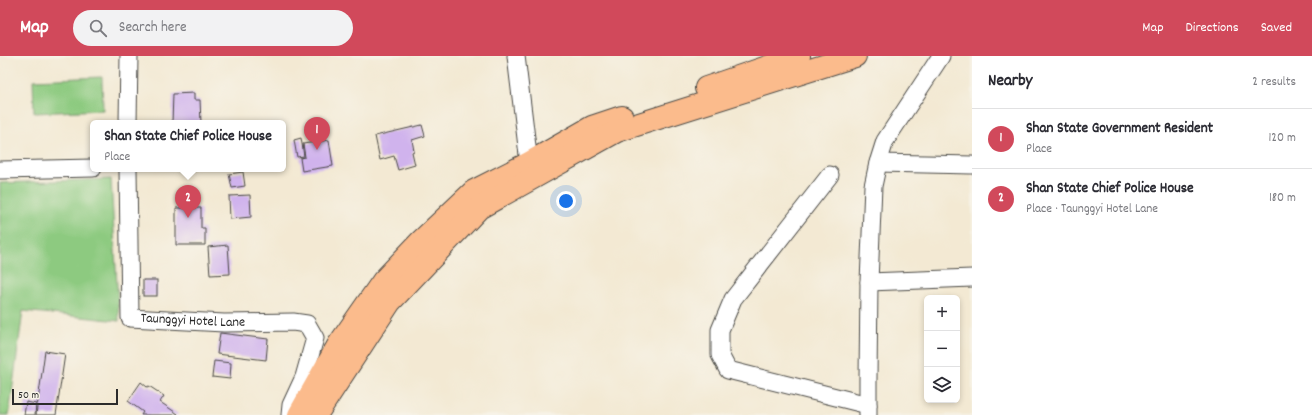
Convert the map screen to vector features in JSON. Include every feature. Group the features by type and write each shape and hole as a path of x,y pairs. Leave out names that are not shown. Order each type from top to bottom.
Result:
{"highway":[{"path":"316,415 390,302 479,208 617,131 855,56"},
{"path":"299,415 339,344 383,281 420,242 474,190 529,163 592,127 760,69 787,58"}],"street":[{"path":"128,120 129,56"},
{"path":"516,56 529,163"},
{"path":"830,175 734,299 720,330 720,355 728,370 868,410 873,186 885,141 941,56"},
{"path":"878,163 972,165"},
{"path":"0,170 90,168"},
{"name":"Taunggyi Hotel Lane","path":"128,172 130,318 224,323 293,322 307,324 315,338 304,377 291,405 290,415"},
{"path":"870,282 972,278"}],"green space":[{"path":"102,77 103,110 34,113 33,80"},
{"path":"111,179 119,321 23,311 9,415 0,415 0,183"}],"building":[{"path":"194,93 194,100 200,100 201,120 172,120 173,94"},
{"path":"422,125 425,136 412,140 414,151 412,152 415,165 398,170 394,156 380,160 375,136"},
{"path":"301,138 304,156 297,157 294,140"},
{"path":"329,140 333,166 302,171 300,158 305,157 303,144"},
{"path":"243,172 245,186 232,188 229,174"},
{"path":"250,195 251,217 230,219 229,196"},
{"path":"176,208 201,208 201,228 205,228 205,245 176,245"},
{"path":"228,245 230,274 210,275 208,247"},
{"path":"143,280 157,280 157,296 143,296"},
{"path":"220,333 268,339 266,360 217,354"},
{"path":"45,351 65,354 56,415 36,415"},
{"path":"214,361 231,363 230,379 212,377"},
{"path":"141,382 164,396 160,402 178,414 141,415 143,412 128,401"},
{"path":"26,402 36,404 35,415 24,415"}],"place":[{"name":"Shan State Government Resident","path":"317,150"},
{"name":"Shan State Chief Police House","path":"188,218"}]}
